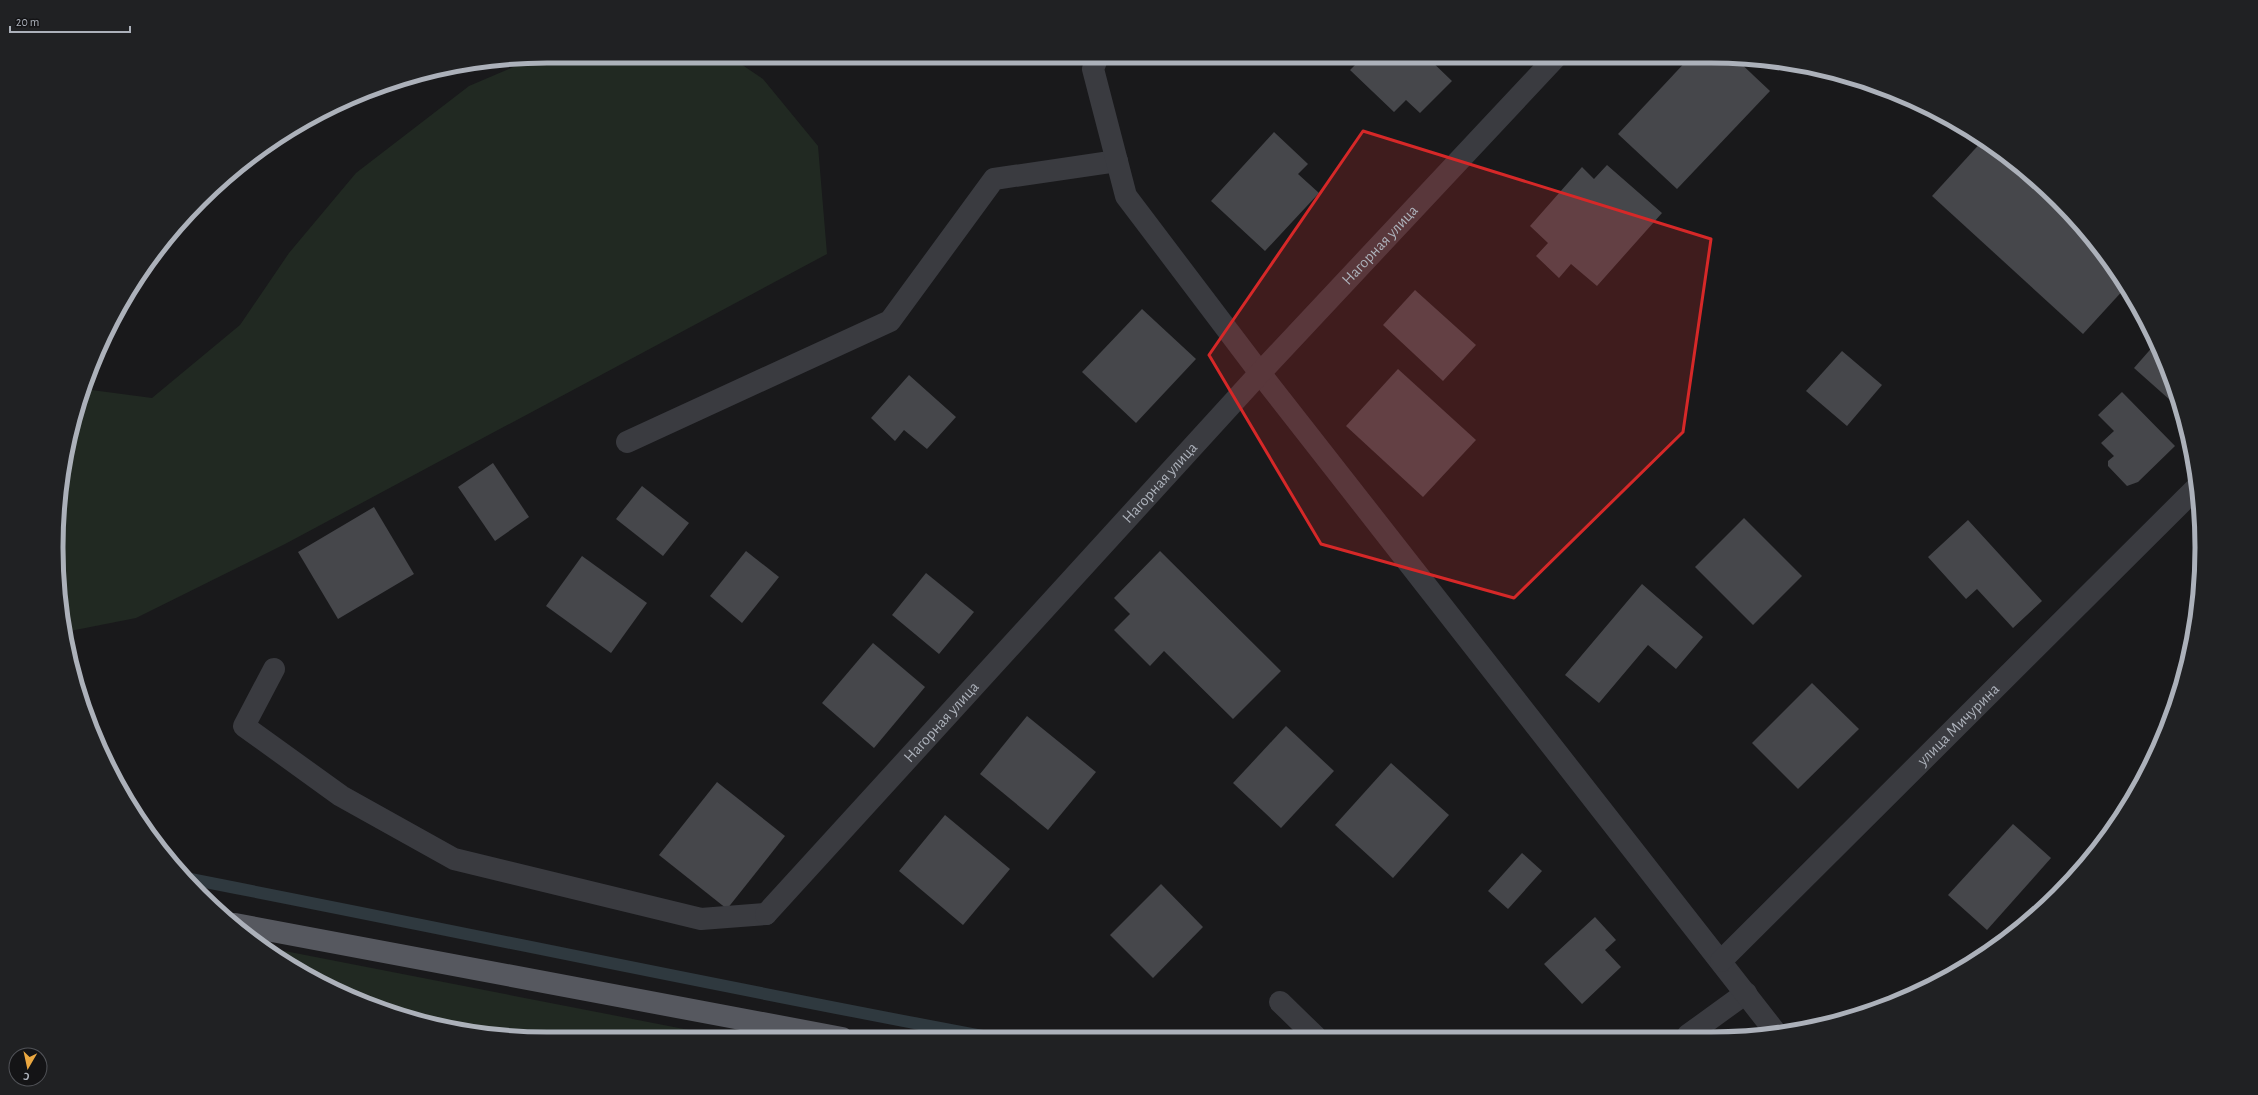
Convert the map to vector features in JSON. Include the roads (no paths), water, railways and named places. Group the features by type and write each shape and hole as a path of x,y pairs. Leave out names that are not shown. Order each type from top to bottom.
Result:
{"main road":[{"path":"245,926 810,1032"}],"street":[{"path":"1096,63 1093,70 1126,196 1260,373 1773,1028"},
{"name":"Нагорная улица","path":"274,669 244,726 341,796 454,860 701,919 766,914 1260,373 1550,63"},
{"path":"627,442 890,321 994,179 1117,161"},
{"name":"улица Мичурина","path":"1721,961 2192,492"},
{"path":"1692,1032 1746,993"},
{"path":"1280,1002 1312,1032"}],"waterway":[{"path":"196,880 962,1032"}]}
